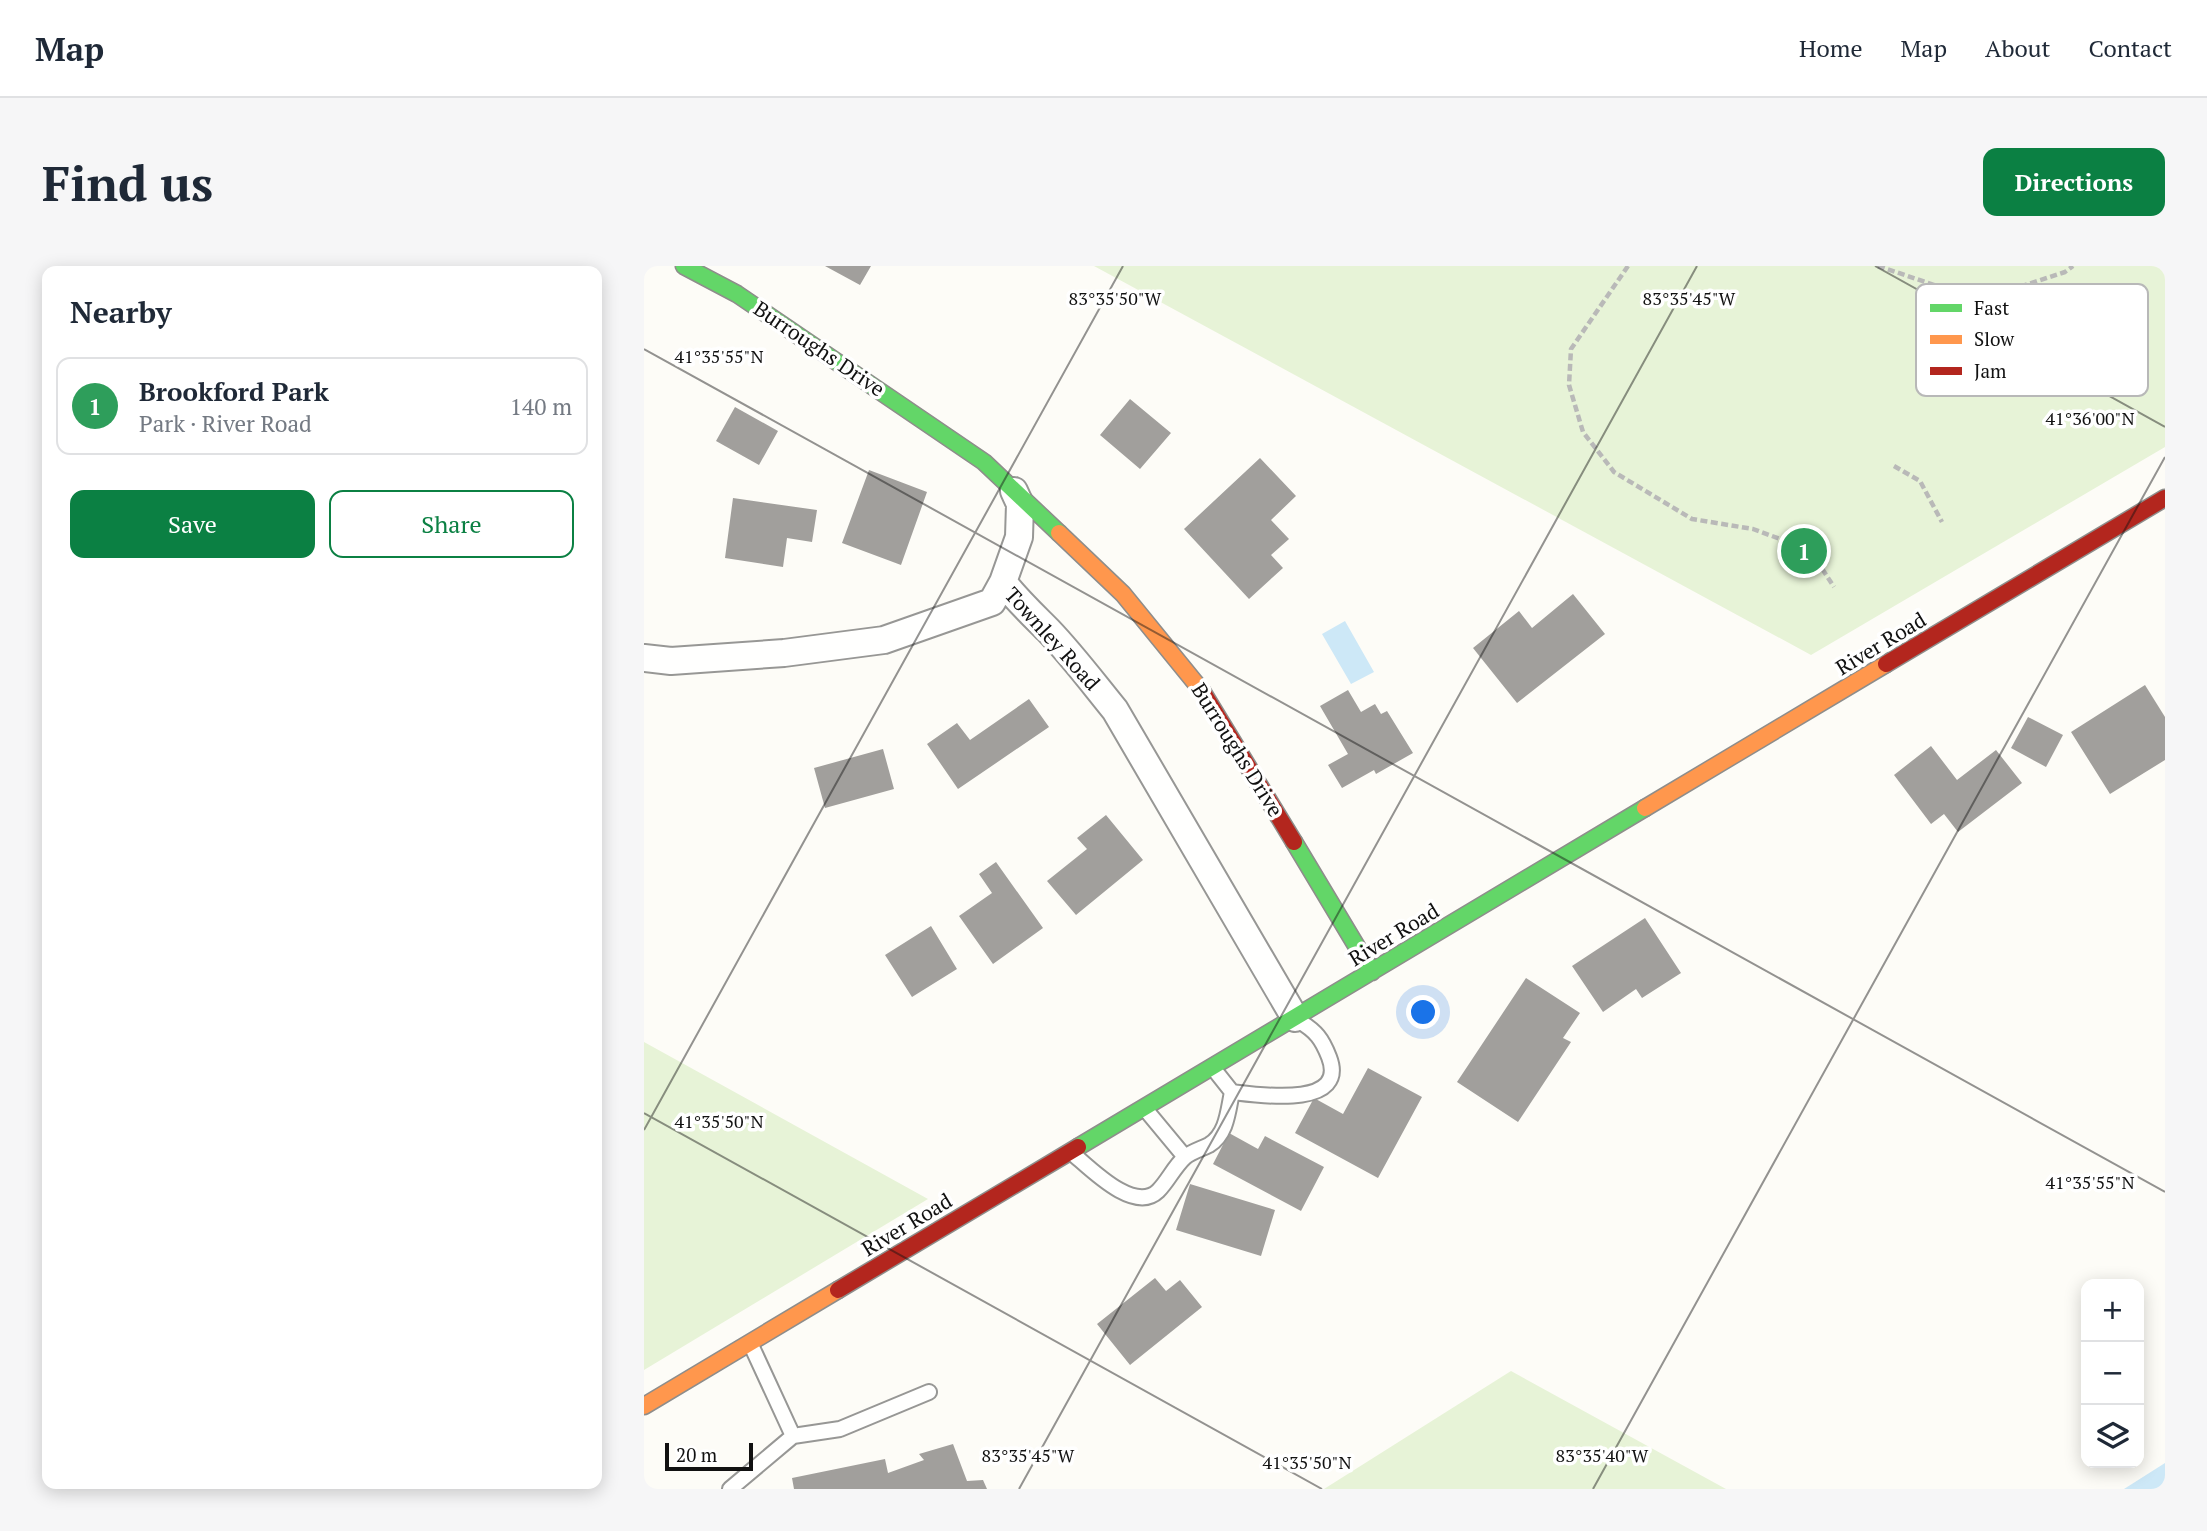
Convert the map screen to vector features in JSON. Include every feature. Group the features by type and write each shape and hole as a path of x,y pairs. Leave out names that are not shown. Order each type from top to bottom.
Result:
{"street":[{"name":"Burroughs Drive","path":"684,266 737,294 984,462 1085,555 1123,594 1208,698 1372,972"},
{"path":"1003,582 1019,537 1020,504 1014,491"},
{"name":"River Road","path":"644,1406 2165,498"},
{"name":"Townley Road","path":"644,658 671,661 784,653 884,640 992,602 1003,582 1018,603 1049,631 1081,667 1115,710 1295,1018"}],"lane":[{"path":"1213,1068 1232,1092 1298,1096 1323,1086 1330,1079 1333,1067 1323,1041 1318,1034 1295,1018"},
{"path":"1071,1152 1110,1185 1140,1199 1156,1194 1185,1157 1212,1143 1219,1136 1232,1092"},
{"path":"1144,1108 1185,1157"},
{"path":"750,1343 793,1436"},
{"path":"730,1489 793,1436 840,1429 929,1392"}],"path":[{"path":"1628,266 1572,349 1569,385 1583,432 1614,472 1692,519 1753,529 1810,550 1834,587"},
{"path":"1878,266 1931,284"},
{"path":"2028,284 2065,272 2073,266"},
{"path":"1894,466 1920,481 1942,522"}],"green space":[{"path":"1094,266 2165,266 2165,447 1811,655"},
{"path":"644,1042 928,1199 644,1370"},
{"path":"1511,1371 1726,1489 1324,1489"}],"water":[{"path":"1345,621 1374,672 1351,684 1322,634"},
{"path":"2165,1463 2165,1489 2124,1489"}],"building":[{"path":"825,266 871,266 860,285"},
{"path":"1130,399 1171,433 1140,469 1100,435"},
{"path":"735,407 778,431 759,465 716,441"},
{"path":"1260,458 1296,496 1271,520 1289,539 1271,555 1283,568 1249,599 1184,529"},
{"path":"869,470 927,492 901,565 842,543"},
{"path":"733,498 817,510 812,542 787,538 783,567 725,558"},
{"path":"1573,594 1605,634 1517,703 1473,648 1519,611 1532,628"},
{"path":"2145,685 2165,717 2165,760 2110,794 2071,732"},
{"path":"1348,690 1361,712 1375,704 1381,714 1387,711 1413,753 1376,774 1374,770 1342,788 1328,765 1348,754 1320,706"},
{"path":"1029,699 1049,727 958,789 927,744 957,723 970,740"},
{"path":"2028,717 2063,735 2046,767 2011,748"},
{"path":"1931,746 1957,780 1996,750 2022,783 1958,832 1944,814 1931,824 1894,775"},
{"path":"883,749 894,789 825,808 814,768"},
{"path":"1106,815 1143,860 1076,915 1047,881 1087,849 1077,838"},
{"path":"996,862 1043,928 993,964 959,916 992,893 979,874"},
{"path":"1645,918 1681,973 1642,998 1636,989 1603,1012 1572,966"},
{"path":"931,926 957,969 912,997 885,955"},
{"path":"1526,978 1580,1013 1563,1038 1571,1042 1518,1122 1457,1082"},
{"path":"1368,1068 1422,1097 1378,1178 1295,1133 1314,1098 1343,1114"},
{"path":"1229,1133 1258,1149 1265,1136 1324,1167 1301,1211 1213,1164"},
{"path":"1190,1184 1275,1210 1261,1256 1176,1230"},
{"path":"1155,1278 1166,1291 1180,1280 1202,1307 1130,1365 1097,1324"},
{"path":"953,1444 967,1481 983,1480 987,1489 794,1489 792,1478 885,1459 888,1473 924,1460 919,1454"}],"traffic: fast":[{"path":"684,266 737,294 984,462 1059,533"},
{"path":"1078,1147 1645,808"},
{"path":"1294,842 1372,972"}],"traffic: slow":[{"path":"1059,533 1123,594 1202,691"},
{"path":"1645,808 1886,664"},
{"path":"644,1406 838,1290"}],"traffic: jam":[{"path":"1886,664 2165,498"},
{"path":"1202,691 1294,842"},
{"path":"838,1290 1078,1147"}],"place":[{"name":"Brookford Park","path":"1804,551"}]}
